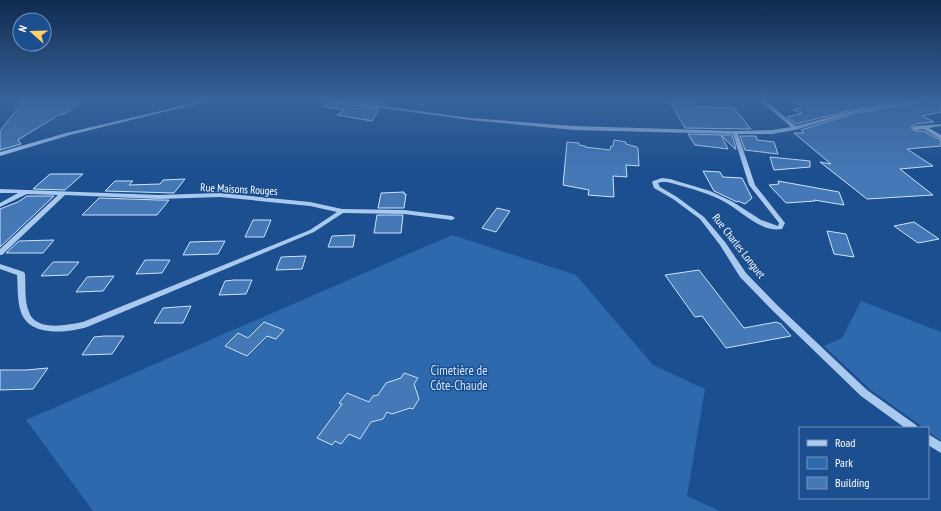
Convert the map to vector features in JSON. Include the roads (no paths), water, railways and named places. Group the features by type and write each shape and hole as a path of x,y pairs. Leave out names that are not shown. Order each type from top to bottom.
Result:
{"street":[{"path":"0,154 68,134 111,124"},
{"path":"526,124 574,128 735,133 772,132 810,124"},
{"path":"790,124 795,128"},
{"path":"916,128 941,125"},
{"path":"924,127 941,137"},
{"name":"Rue Charles Longuet","path":"735,133 752,185 782,223 780,228 766,226 753,219 731,202 682,183 662,179 655,182 657,188 675,198 702,218 723,244 743,275 774,308 864,393 912,427"},
{"name":"Rue Maisons Rouges","path":"0,191 159,197 220,195 310,204 342,211 404,212 452,218"},
{"path":"0,205 26,192"},
{"path":"0,253 64,193"},
{"path":"0,266 21,274 25,314 35,325 54,330 84,325 312,231 342,211"},
{"path":"929,440 941,448"}],"park label":[{"name":"Cimetière de Côte-Chaude","path":"459,378"}]}
